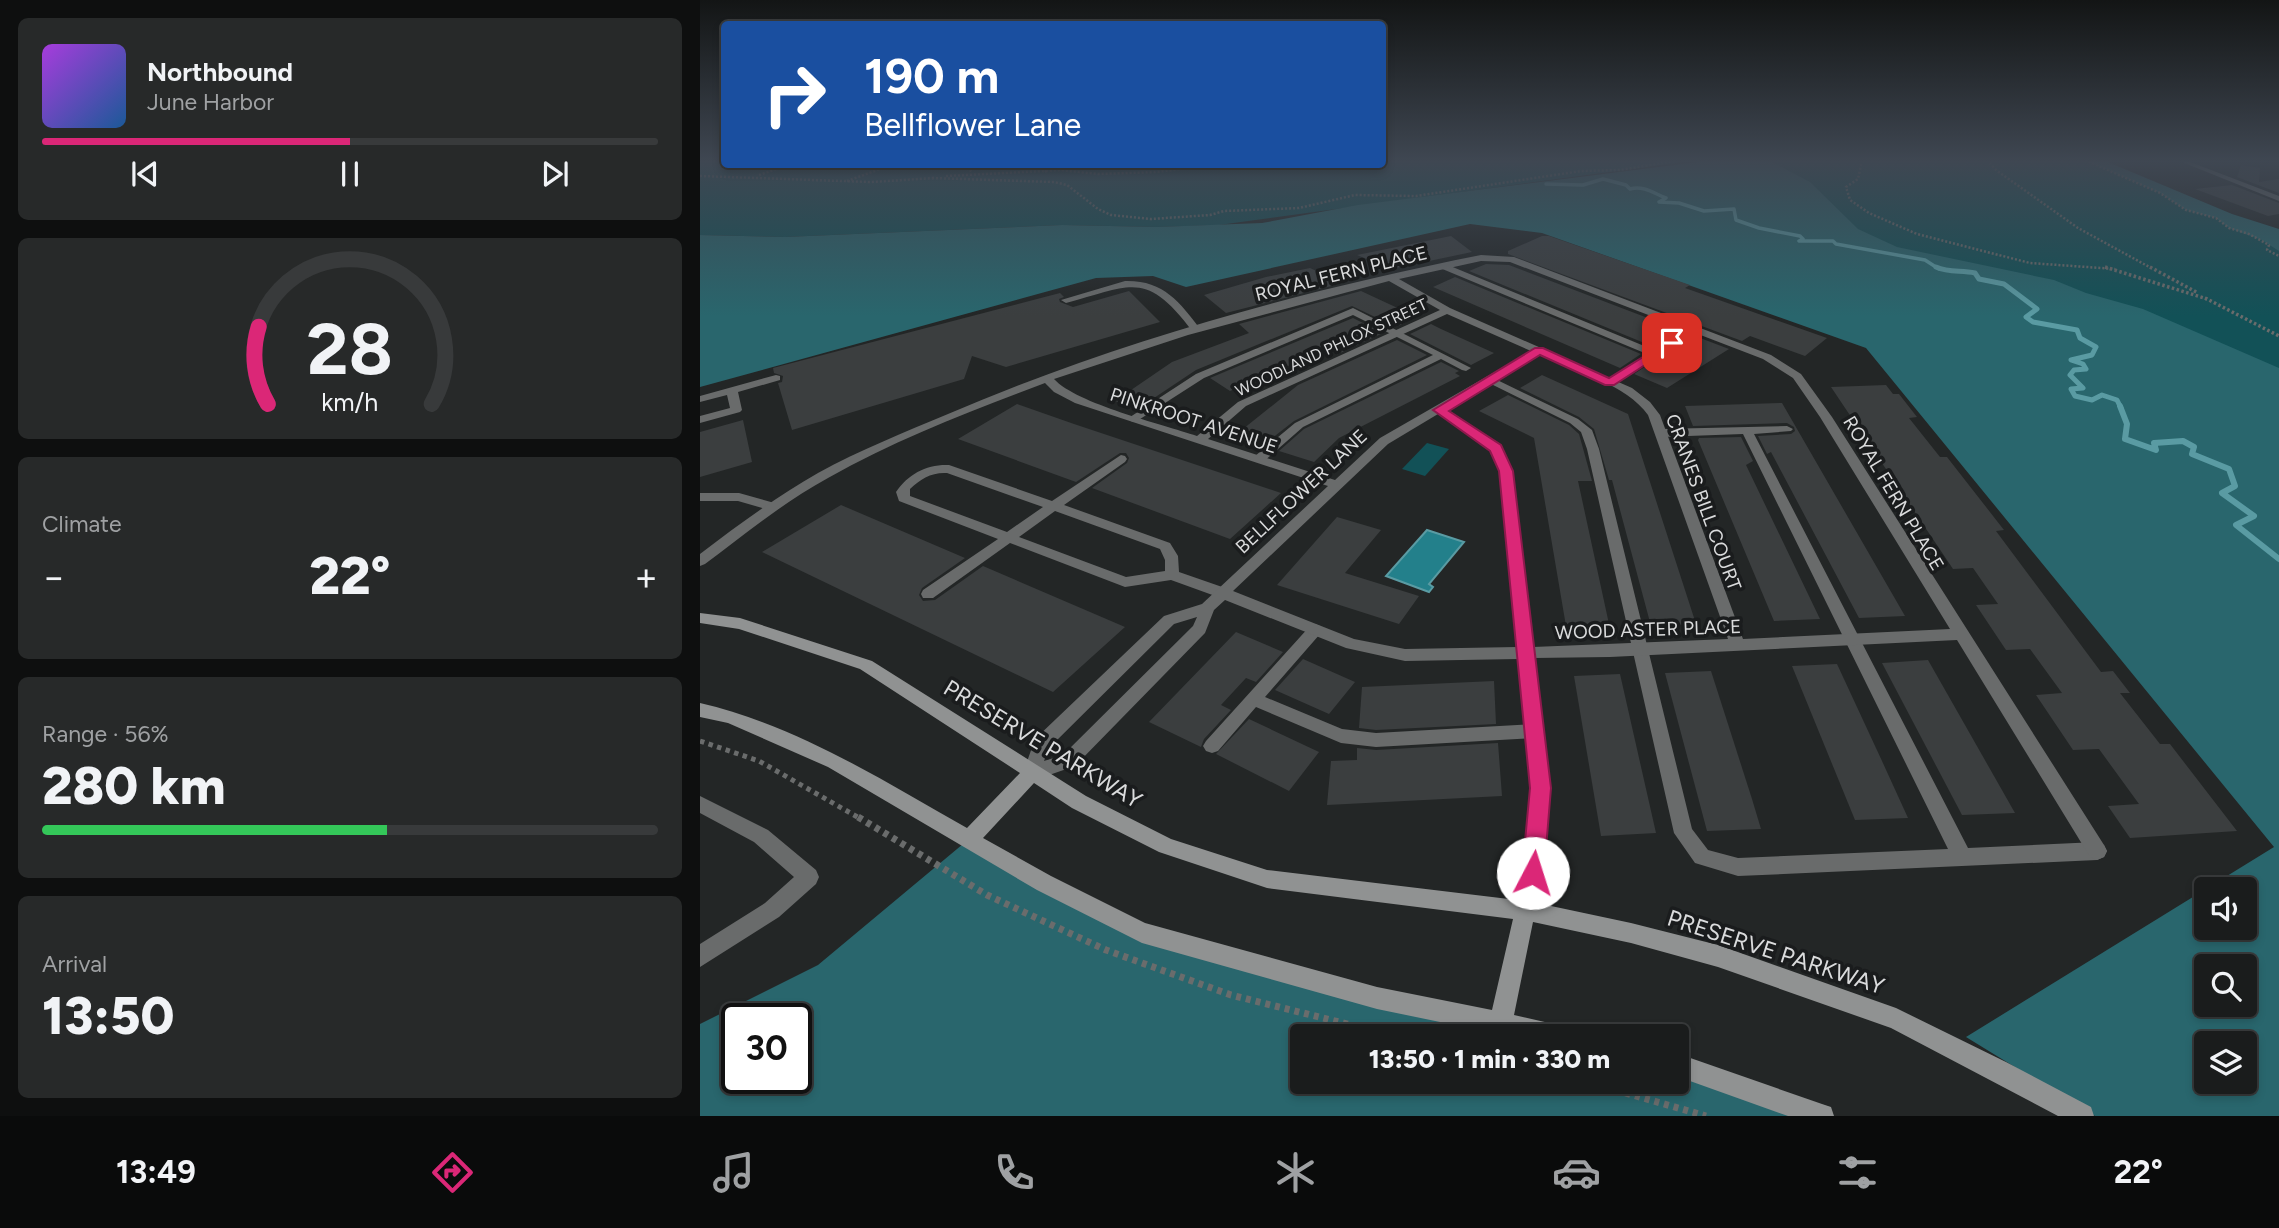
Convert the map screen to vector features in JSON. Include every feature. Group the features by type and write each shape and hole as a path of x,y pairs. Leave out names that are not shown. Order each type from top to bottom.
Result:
{"street":[{"name":"ROYAL FERN PLACE","path":"700,561 773,506 815,480 888,444 1047,378 1196,330 1390,278 1481,258 1511,259 1768,357 1797,376 1826,416 2097,851 1963,858"},
{"path":"1443,266 1655,354"},
{"name":"CRANES BILL COURT","path":"1390,278 1447,310 1628,390 1646,404 1661,433 1738,645"},
{"path":"1066,300 1110,287 1144,282 1156,288 1196,330"},
{"name":"WOODLAND PHLOX STREET","path":"1198,440 1242,404 1447,310"},
{"path":"1133,419 1200,376 1353,311 1466,368"},
{"path":"1610,382 1672,343"},
{"name":"BELLFLOWER LANE","path":"1032,773 1069,761 1200,629 1208,608 1384,441 1539,351"},
{"path":"1259,460 1299,425 1440,356"},
{"path":"700,399 776,378"},
{"name":"PINKROOT AVENUE","path":"1047,378 1058,390 1079,401 1337,485"},
{"path":"1491,380 1553,410 1586,430 1684,834 1702,857 1738,867 1963,858 1747,431"},
{"path":"700,420 736,410 732,390"},
{"path":"1440,410 1496,448 1506,471 1535,731 1540,788 1533,873 1527,911 1501,1022"},
{"path":"1661,433 1787,429"},
{"path":"928,594 1121,459"},
{"path":"942,467 1055,506 1165,546 1171,553 1174,564 1172,575 1125,582 904,498 902,492 905,486 933,469 942,467"},
{"path":"700,497 739,497 773,506"},
{"name":"WOOD ASTER PLACE","path":"1172,575 1352,645 1405,655 1640,649 1960,634"},
{"name":"BELLFLOWER LANE","path":"1032,773 1041,744 1169,620 1208,608"},
{"name":"PRESERVE PARKWAY","path":"700,618 740,624 866,665 1079,802 1166,846 1268,878 1527,911 1632,933 1718,956 1896,1019 2082,1116"},
{"path":"1212,746 1315,629"},
{"path":"1254,699 1341,736 1376,740 1535,731"},
{"path":"700,710 731,717 834,762 1044,883 1142,933 1377,998 1510,1024"},
{"path":"969,839 1032,773"},
{"path":"700,804 761,836 809,877 772,911 700,956"},
{"path":"1689,1069 1822,1116"}],"path":[{"path":"1105,212 1151,219 1220,212"},
{"path":"1867,212 1917,234 2030,263 2110,267 2207,299"},
{"path":"2055,212 2207,299 2279,336"},
{"path":"2194,212 2216,218 2229,228 2262,240 2269,245 2267,250 2279,256"},
{"path":"1629,1094 1706,1116"}],"shaded area":[{"path":"700,212 1314,212 1219,225 1062,225 785,237 700,235"},
{"path":"1320,212 1841,212 1858,229 1897,247 2054,280 2086,293 2143,309 2279,368 2279,1116 2095,1116 1966,1037 2194,896 2194,940 2257,940 2257,877 2225,877 2274,847 1866,348 1542,233 1470,224 1186,287 1153,276 1096,278 700,387 700,235 785,237 1062,225 1157,227 1262,223"},
{"path":"1817,212 2218,212 2279,231 2279,602"},
{"path":"2194,212 2227,212 2279,229 2279,251 2262,240 2229,228 2216,218"},
{"path":"1427,443 1449,449 1425,476 1402,469"},
{"path":"1427,530 1464,542 1429,584 1433,587 1429,592 1386,576"},
{"path":"969,839 1142,933 1514,1024 1290,1024 1290,1094 1689,1094 1689,1068 1822,1116 700,1116 700,1024 721,1014 721,1094 812,1094 812,1003 742,1003 818,965"}],"building":[{"path":"2257,212 2279,212 2279,214 2268,216"},
{"path":"1451,236 1472,252 1391,269 1357,255"},
{"path":"1542,236 1549,236 1690,285 1685,288 1827,338 1805,356 1750,336 1742,341 1508,254 1508,251"},
{"path":"1486,264 1509,265 1729,349 1667,388 1634,374 1678,345 1678,340 1667,339 1654,347 1469,271"},
{"path":"1310,268 1343,283 1226,313 1204,295 1266,277"},
{"path":"1455,277 1641,354 1620,368 1433,287"},
{"path":"1129,291 1160,322 1006,367 972,356 964,379 792,430 778,383 782,382 783,376 774,373 773,368 1060,293 1064,297 1059,299 1060,302 1073,307"},
{"path":"1361,291 1417,317 1396,327 1352,306 1196,370 1139,408 1115,401 1172,362 1249,333 1239,324"},
{"path":"1353,318 1383,333 1336,355 1354,340 1353,338 1230,391 1210,378"},
{"path":"1431,324 1494,353 1471,365 1410,334"},
{"path":"1397,340 1427,355 1294,421 1262,446 1233,437 1298,385"},
{"path":"1441,362 1459,371 1455,373 1460,376 1339,438 1314,462 1279,451 1304,429"},
{"path":"1542,375 1628,414 1696,624 1651,626 1612,480 1609,480 1594,429 1579,417 1520,388"},
{"path":"1886,385 1893,394 1899,394 1917,417 1909,418 1940,457 1947,457 2004,530 1996,531 2101,672 2113,671 2130,693 2120,693 2160,744 2170,744 2237,831 2130,838 2108,806 2139,804 2099,749 2073,750 2036,695 2062,693 2030,649 2006,650 1976,605 1998,604 1973,568 1953,569 1831,387"},
{"path":"1508,395 1569,425 1579,434 1592,481 1578,481 1609,624 1566,626 1534,438 1479,411"},
{"path":"1782,403 1905,616 1859,618 1771,452 1767,454 1758,436 1791,434 1795,431 1794,427 1787,423 1693,426 1685,406"},
{"path":"1017,404 1281,493 1230,539 1092,488 1127,463 1129,458 1126,453 1120,453 1076,482 958,439"},
{"path":"743,420 752,462 700,477 700,432"},
{"path":"1741,437 1753,461 1746,465 1820,619 1774,621 1698,440"},
{"path":"841,505 965,558 922,588 919,595 923,601 935,600 983,566 1125,627 1053,692 762,552"},
{"path":"1337,517 1381,530 1345,573 1419,596 1399,624 1277,585"},
{"path":"1236,632 1283,652 1256,682 1246,678 1221,705 1231,710 1204,739 1201,747 1149,722"},
{"path":"1303,659 1355,682 1329,714 1275,690"},
{"path":"1928,660 2015,813 1962,815 1882,663"},
{"path":"1837,664 1908,818 1855,820 1792,666"},
{"path":"1711,671 1761,829 1707,831 1665,673"},
{"path":"1620,674 1656,833 1601,836 1574,676"},
{"path":"1494,681 1496,724 1376,730 1359,728 1362,687"},
{"path":"1249,719 1319,752 1289,791 1216,754"},
{"path":"1498,743 1502,796 1327,805 1331,761 1357,760 1357,748 1376,750"}],"waterway":[{"path":"1735,212 1736,220 1759,228 1800,236 1803,239 1799,241 1833,241 1836,244 1925,260 1939,269"},
{"path":"1936,267 1975,273 1979,279 2004,284 2037,309 2026,317 2033,322 2077,330 2080,338 2096,347 2092,355 2071,360 2083,364 2086,369 2074,370 2070,375 2083,388 2071,389 2075,396 2092,400 2102,395 2117,400 2120,406"},
{"path":"2120,406 2127,424 2125,439 2156,450 2154,443 2183,441 2194,447 2192,454 2229,469 2235,486 2222,493 2254,516 2236,525 2279,559"}],"route":[{"path":"1533,873 1540,788 1523,607 1506,471 1496,448 1440,410 1539,351 1610,382 1672,343"}]}
